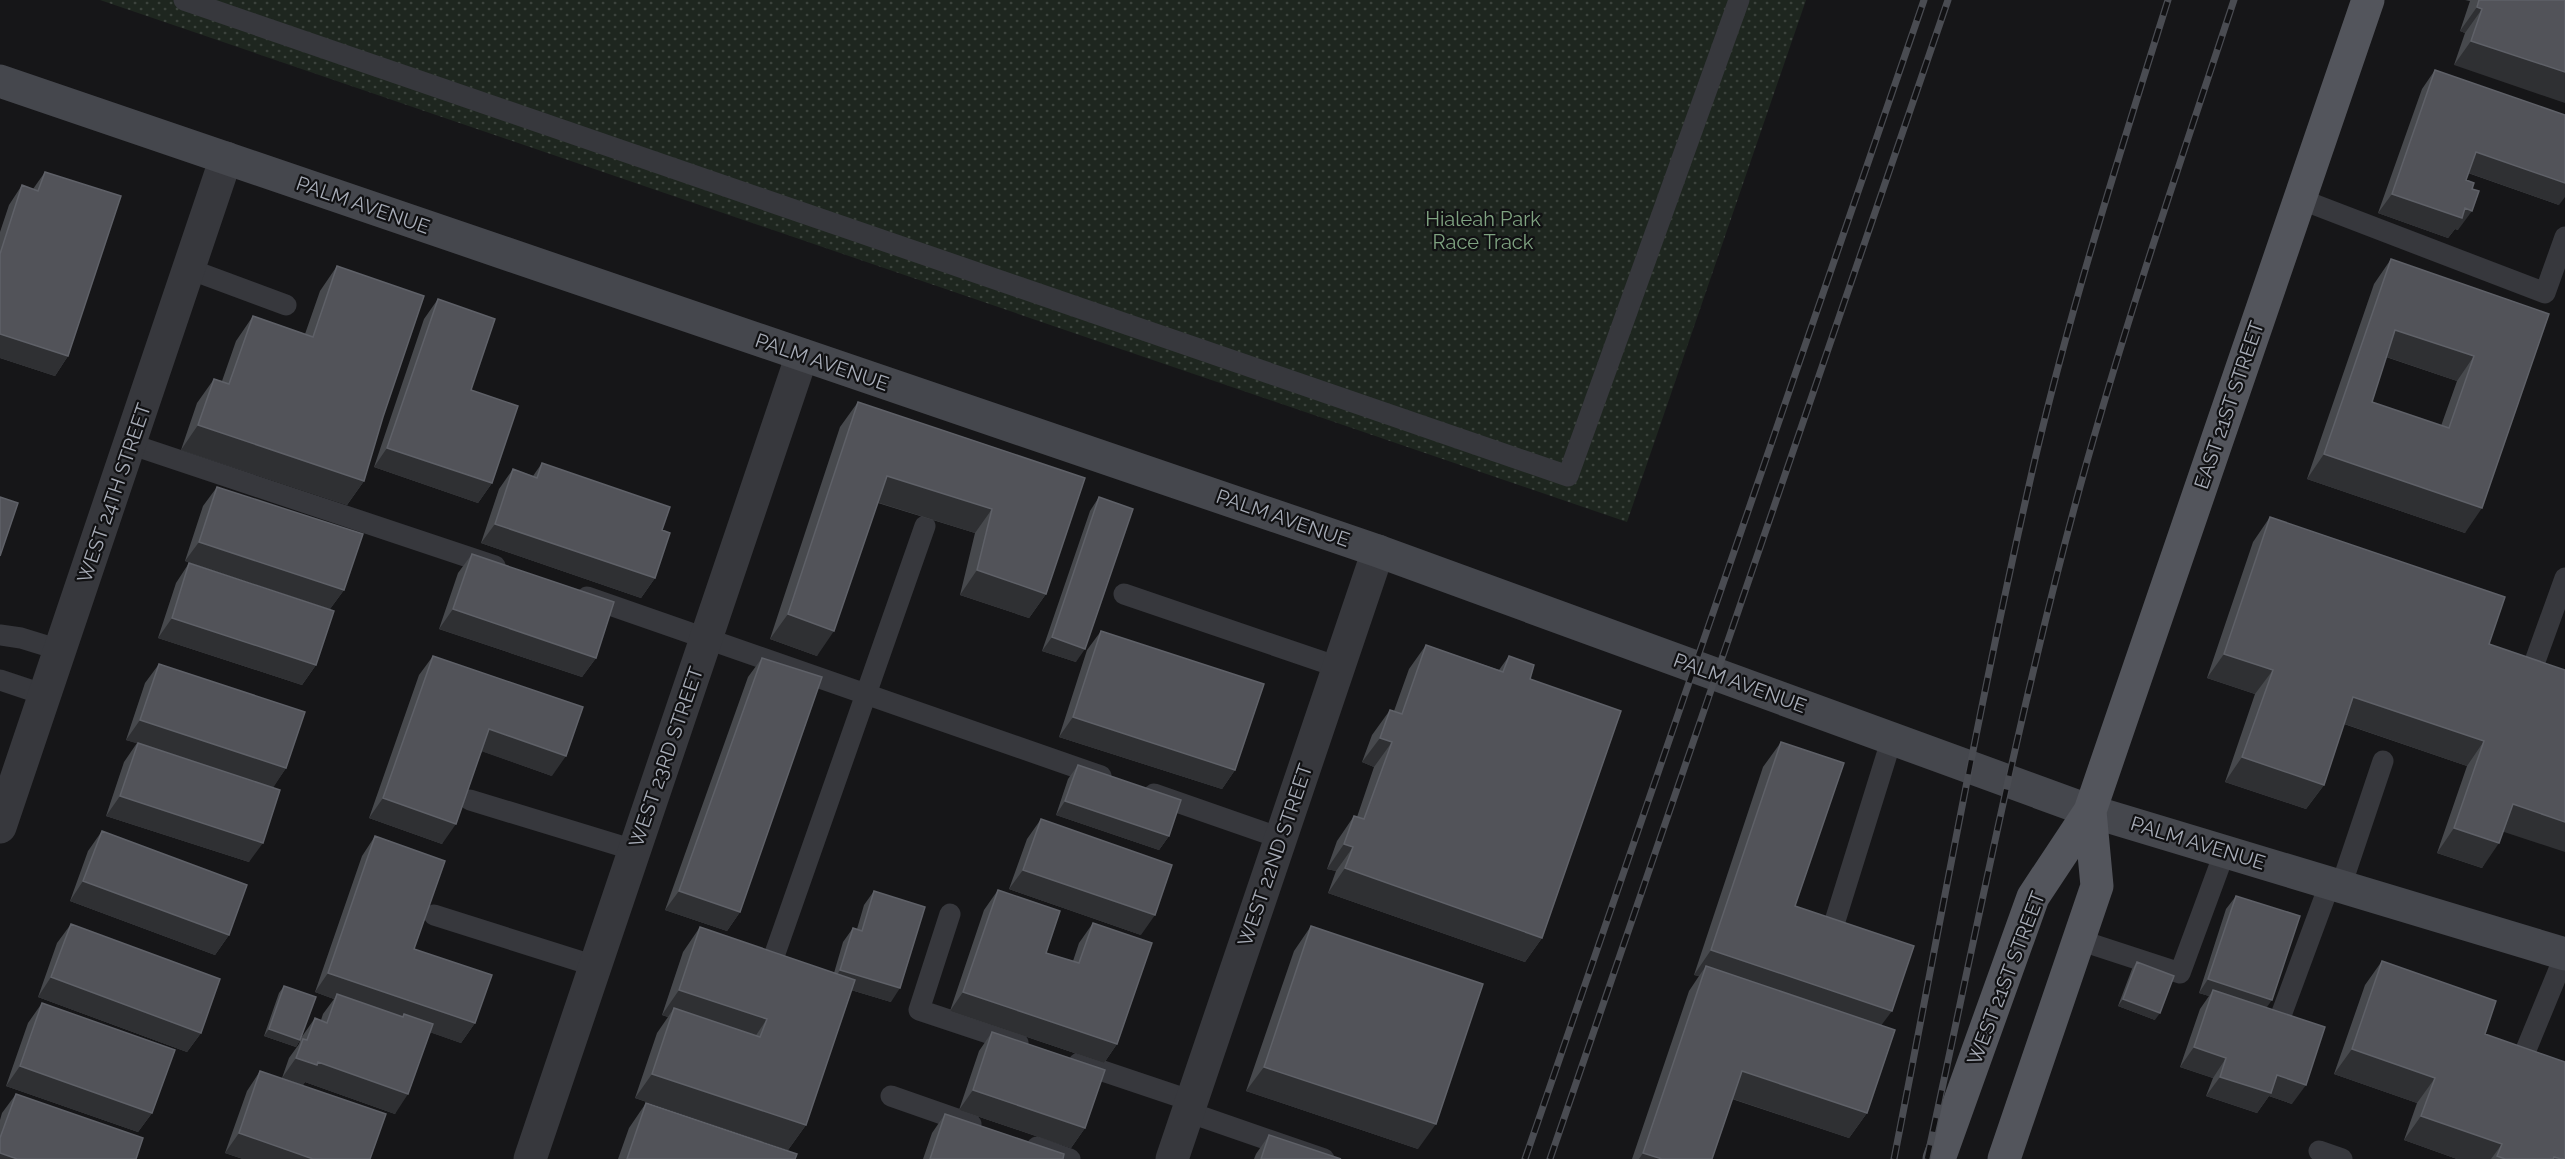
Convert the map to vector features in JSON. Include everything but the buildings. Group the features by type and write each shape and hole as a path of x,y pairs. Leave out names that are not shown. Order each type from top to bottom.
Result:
{"main road":[{"name":"EAST 21ST STREET","path":"2090,810 2368,0"},
{"name":"PALM AVENUE","path":"0,81 1378,551 2090,810 2565,955"},
{"path":"2004,1159 2097,885 2090,810"},
{"name":"WEST 21ST STREET","path":"1939,1159 2033,897 2090,810"}],"street":[{"name":"WEST 24TH STREET","path":"0,827 226,158"},
{"name":"WEST 23RD STREET","path":"530,1159 802,355"},
{"name":"WEST 22ND STREET","path":"1172,1159 1378,551"}],"lane":[{"path":"184,0 1568,476 1739,0"},
{"path":"2300,199 2545,293 2565,237"},
{"path":"189,269 286,305"},
{"path":"130,444 517,574"},
{"path":"773,959 924,526"},
{"path":"2534,664 2565,578"},
{"path":"573,593 1280,838"},
{"path":"1124,594 1338,667"},
{"path":"0,635 21,638 60,650"},
{"path":"0,680 45,695"},
{"path":"1835,921 1892,738"},
{"path":"2280,1018 2383,761"},
{"path":"470,800 634,850"},
{"path":"2079,940 2180,973 2225,851"},
{"path":"950,914 919,1010 1032,1048"},
{"path":"434,915 595,966"},
{"path":"2523,1058 2565,955"},
{"path":"1055,1055 1324,1159"},
{"path":"891,1096 992,1132"},
{"path":"1014,1139 1070,1159"},
{"path":"2319,1150 2342,1159"}],"green space":[{"name":"Hialeah Park Race Track","path":"100,0 1806,0 1627,522"}],"railway":[{"path":"1525,1159 1924,0"},
{"path":"1550,1159 1948,0"},
{"path":"1894,1159 1977,729 2046,412 2078,293 2168,0"},
{"path":"1927,1159 2018,735 2081,483 2135,301 2234,0"}]}
